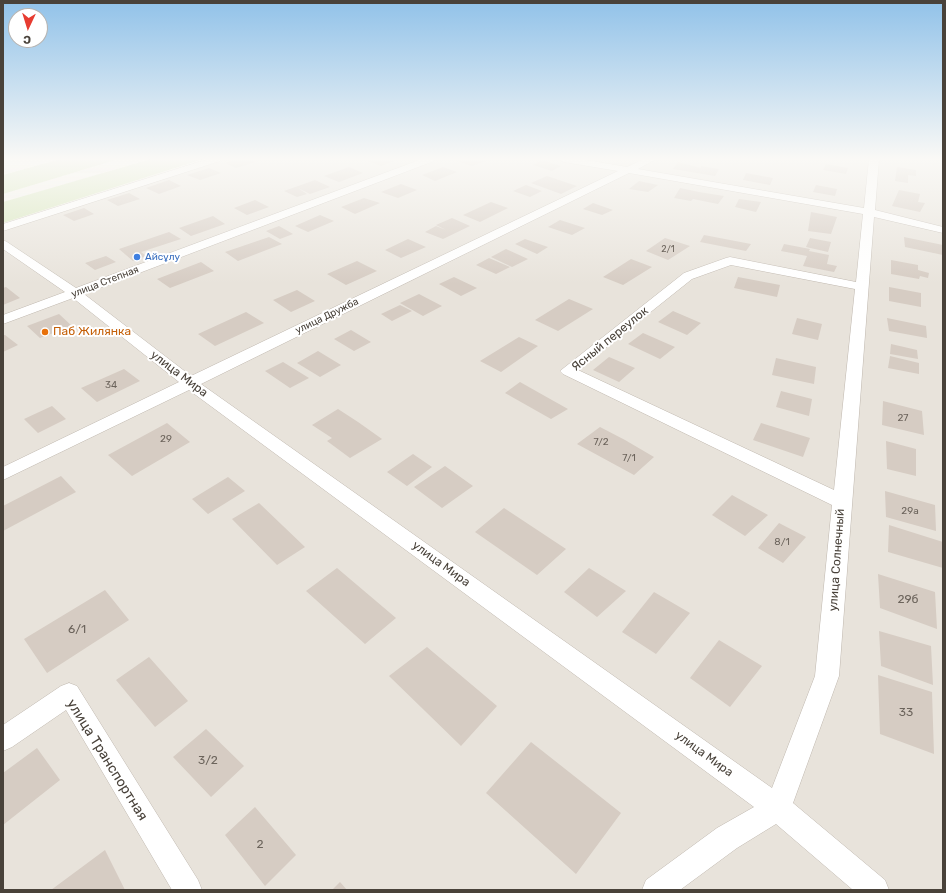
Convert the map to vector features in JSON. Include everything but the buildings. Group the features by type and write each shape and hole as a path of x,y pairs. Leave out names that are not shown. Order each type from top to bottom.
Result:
{"street":[{"path":"3,228 88,201"},
{"name":"улица Степная","path":"3,320 320,201"},
{"name":"улица Дружба","path":"3,474 565,201"},
{"path":"804,201 868,212 943,230"},
{"name":"улица Солнечный","path":"778,808 827,676 863,287 869,201"},
{"name":"улица Мира","path":"3,244 75,293 190,382 778,808 875,890"},
{"name":"Ясный переулок","path":"842,502 568,371 688,276 730,261 863,287"},
{"name":"улица Транспортная","path":"3,739 69,694 188,890"},
{"path":"656,890 727,838 778,808"}],"shaded area":[{"path":"88,201 943,201 943,890 3,890 3,228"}],"green space":[{"path":"8,201 73,201 3,223 3,202"}],"place":[{"name":"Айсұлу","path":"137,257"},
{"name":"Паб Жилянка","path":"45,332"}]}
